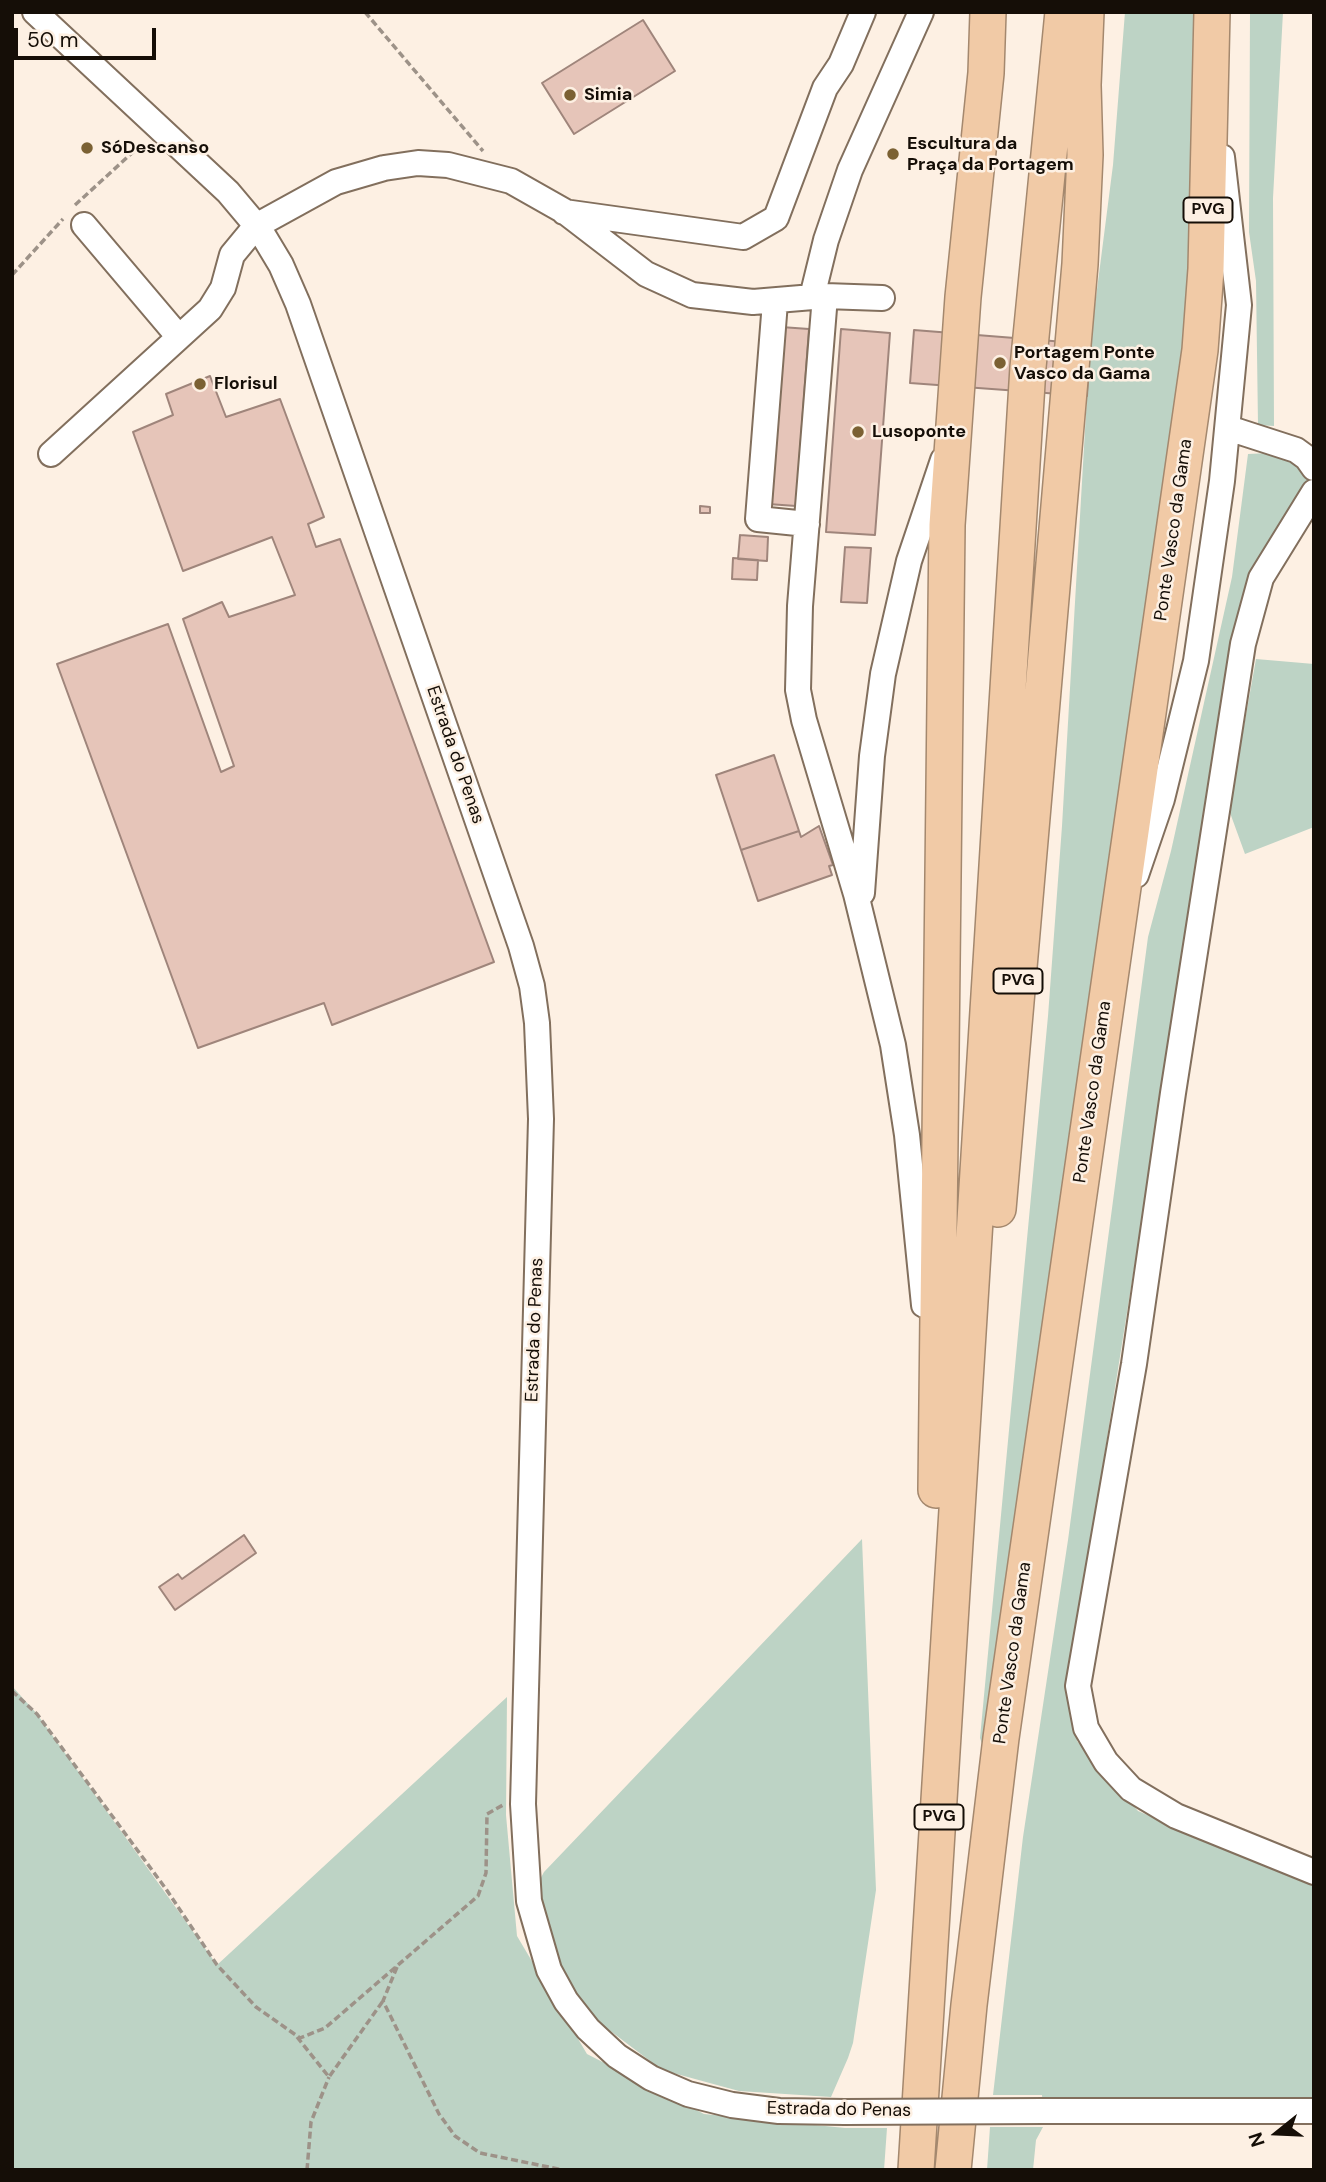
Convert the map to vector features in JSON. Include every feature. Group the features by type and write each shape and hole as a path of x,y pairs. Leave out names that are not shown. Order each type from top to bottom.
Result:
{"highway":[{"name":"PVG","path":"931,1948 946,578 953,429 970,206 986,73 988,12"},
{"name":"PVG","path":"916,2170 1028,367 1063,12"},
{"name":"PVG","path":"931,1948 1062,499 1085,176 1083,85 1086,12"},
{"name":"Ponte Vasco da Gama","path":"953,2170 970,1992 1001,1738 1200,350 1206,269 1212,12"}],"street":[{"name":"Estrada do Penas","path":"35,12 228,192 256,226 281,265 298,304 521,946 537,1023 541,1119 523,1804 524,1865 537,1937 549,1970 566,2001 588,2029 617,2056 651,2078 688,2094 732,2105 779,2111 845,2112 1314,2110"},
{"path":"564,211 743,237 776,218 825,88 841,64 863,12"},
{"path":"922,12 850,170 826,240 819,296 807,524 797,646 798,690 804,720 893,1045 907,1135 936,1461"},
{"path":"1116,932 1161,799 1189,691 1207,592 1228,428 1239,305 1212,70"},
{"path":"51,454 210,309 223,288 232,255 256,226 336,182 393,166 418,163 456,166 511,181 564,211 635,266 668,286 707,298 775,302 819,296 882,298"},
{"path":"74,217 178,336"},
{"path":"775,302 758,519 807,524"},
{"path":"1228,428 1272,441 1307,458 1314,468"},
{"path":"852,901 883,674 909,561 953,429"},
{"path":"1314,492 1304,525 1261,578 1243,644 1172,1093 1134,1364 1077,1686 1086,1728 1106,1762 1131,1789 1176,1816 1314,1872"}],"path":[{"path":"365,12 460,127 511,181"},
{"path":"12,275 74,217 159,128"},
{"path":"12,1691 37,1714 166,1889 217,1965 256,2007 296,2036 329,2077"},
{"path":"296,2036 300,2038 325,2028 478,1896 486,1873 487,1814 499,1805 523,1804"},
{"path":"307,2170 311,2122 329,2077 383,2001 398,1965"},
{"path":"383,2001 439,2114 455,2136 480,2153 563,2170"}],"green space":[{"path":"1125,12 1200,12 1196,255 985,1753 980,1738 1048,1016 1062,826 1090,344 1113,165"},
{"path":"1250,12 1283,12 1273,198 1274,426 1258,425 1256,281 1249,232"},
{"path":"1248,454 1295,456 1308,479 1255,574 1135,1262 1072,1659 1077,1741 1138,1811 1314,1886 1314,2107 1043,2111 1042,2095 993,2095 1023,1837 1068,1540 1148,937 1171,851 1232,577"},
{"path":"1256,659 1314,664 1314,827 1245,854 1229,810"},
{"path":"862,1539 876,1890 853,2043 848,2058 831,2097 739,2091 662,2070 588,2014 546,1938 536,1887 544,1872"},
{"path":"12,1686 37,1714 217,1965 507,1697 506,1815 517,1936 587,2054 704,2114 845,2128 887,2128 884,2170 12,2170"},
{"path":"990,2127 1043,2127 1036,2140 1033,2170 987,2170"}],"building":[{"path":"643,20 675,71 574,134 542,83"},
{"path":"781,327 809,329 796,506 768,504"},
{"name":"Lusoponte","path":"841,329 890,333 875,535 826,532"},
{"name":"Portagem Ponte Vasco da Gama","path":"914,330 1090,344 1087,396 910,383"},
{"path":"210,376 226,417 280,399 324,517 308,524 316,547 340,539 494,962 332,1025 324,1003 198,1048 57,664 168,624 221,772 234,766 183,619 222,602 229,617 295,595 272,537 183,571 133,432 173,415 166,394"},
{"path":"700,506 710,507 710,513 700,513"},
{"path":"740,535 768,537 767,561 738,559"},
{"path":"845,547 871,548 867,603 841,602"},
{"path":"733,558 758,560 757,580 732,579"},
{"path":"774,755 799,831 741,850 716,775"},
{"path":"819,826 833,865 829,866 832,875 758,901 741,850 799,831 801,837"},
{"path":"244,1535 256,1553 175,1610 159,1587 178,1574 182,1579"}],"place":[{"name":"Simia","path":"570,95"},
{"name":"SóDescanso","path":"87,148"},
{"name":"Escultura da Praça da Portagem","path":"893,154"},
{"name":"Portagem Ponte Vasco da Gama","path":"1000,363"},
{"name":"Florisul","path":"200,384"},
{"name":"Lusoponte","path":"858,432"}]}
